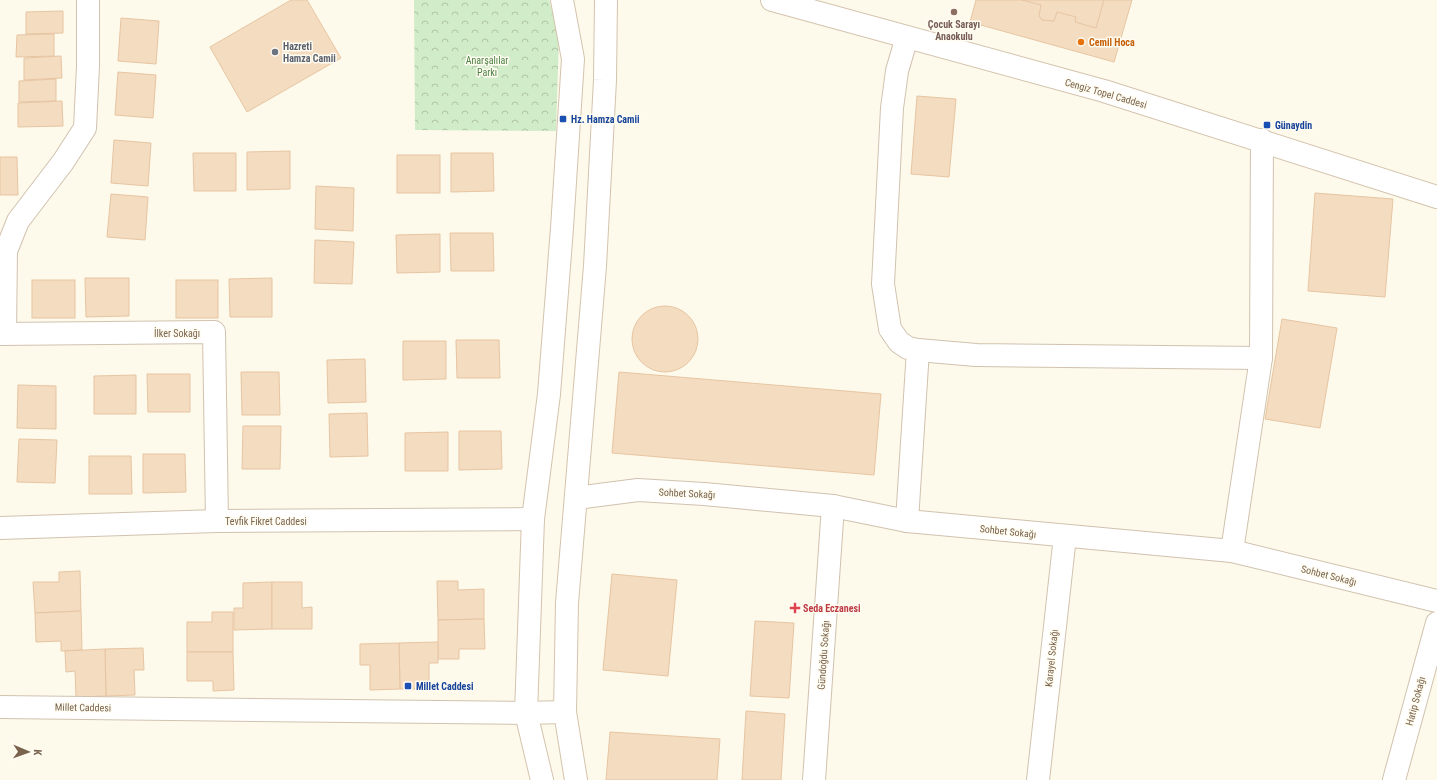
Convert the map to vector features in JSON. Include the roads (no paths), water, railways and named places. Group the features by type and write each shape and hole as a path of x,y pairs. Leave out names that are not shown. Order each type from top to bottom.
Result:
{"street":[{"path":"2,334 6,251 18,221 63,162 85,128 88,66 88,0"},
{"path":"542,780 526,713 533,519 549,386 573,59 562,0"},
{"path":"576,780 565,712 567,603 595,258 606,80 606,0"},
{"name":"Cengiz Topel Caddesi","path":"772,0 1104,91 1437,196"},
{"path":"907,37 898,71 892,108 882,284 890,329 899,342 908,348 918,350 976,355 1261,358"},
{"path":"1232,551 1261,358 1262,140"},
{"name":"İlker Sokağı","path":"2,334 214,332 217,521"},
{"path":"907,521 918,350"},
{"name":"Sohbet Sokağı","path":"576,498 638,490 704,494 833,506 907,521 1232,551 1437,601"},
{"name":"Gündoğdu Sokağı","path":"814,780 833,506"},
{"name":"Tevfik Fikret Caddesi","path":"0,528 217,521 533,519"},
{"name":"Karayel Sokağı","path":"1038,780 1065,536"},
{"name":"Hatip Sokağı","path":"1394,780 1433,648 1437,623"},
{"name":"Millet Caddesi","path":"0,706 526,713 565,712"}],"place":[{"name":"Çocuk Sarayı Anaokulu","path":"954,12"},
{"name":"Cemil Hoca","path":"1081,42"},
{"name":"Hazreti Hamza Camii","path":"275,52"},
{"name":"Hz. Hamza Camii","path":"563,119"},
{"name":"Günaydin","path":"1267,125"},
{"name":"Seda Eczanesi","path":"795,608"},
{"name":"Millet Caddesi","path":"408,686"}],"park label":[{"name":"Anarşalılar Parkı","path":"487,66"}]}
